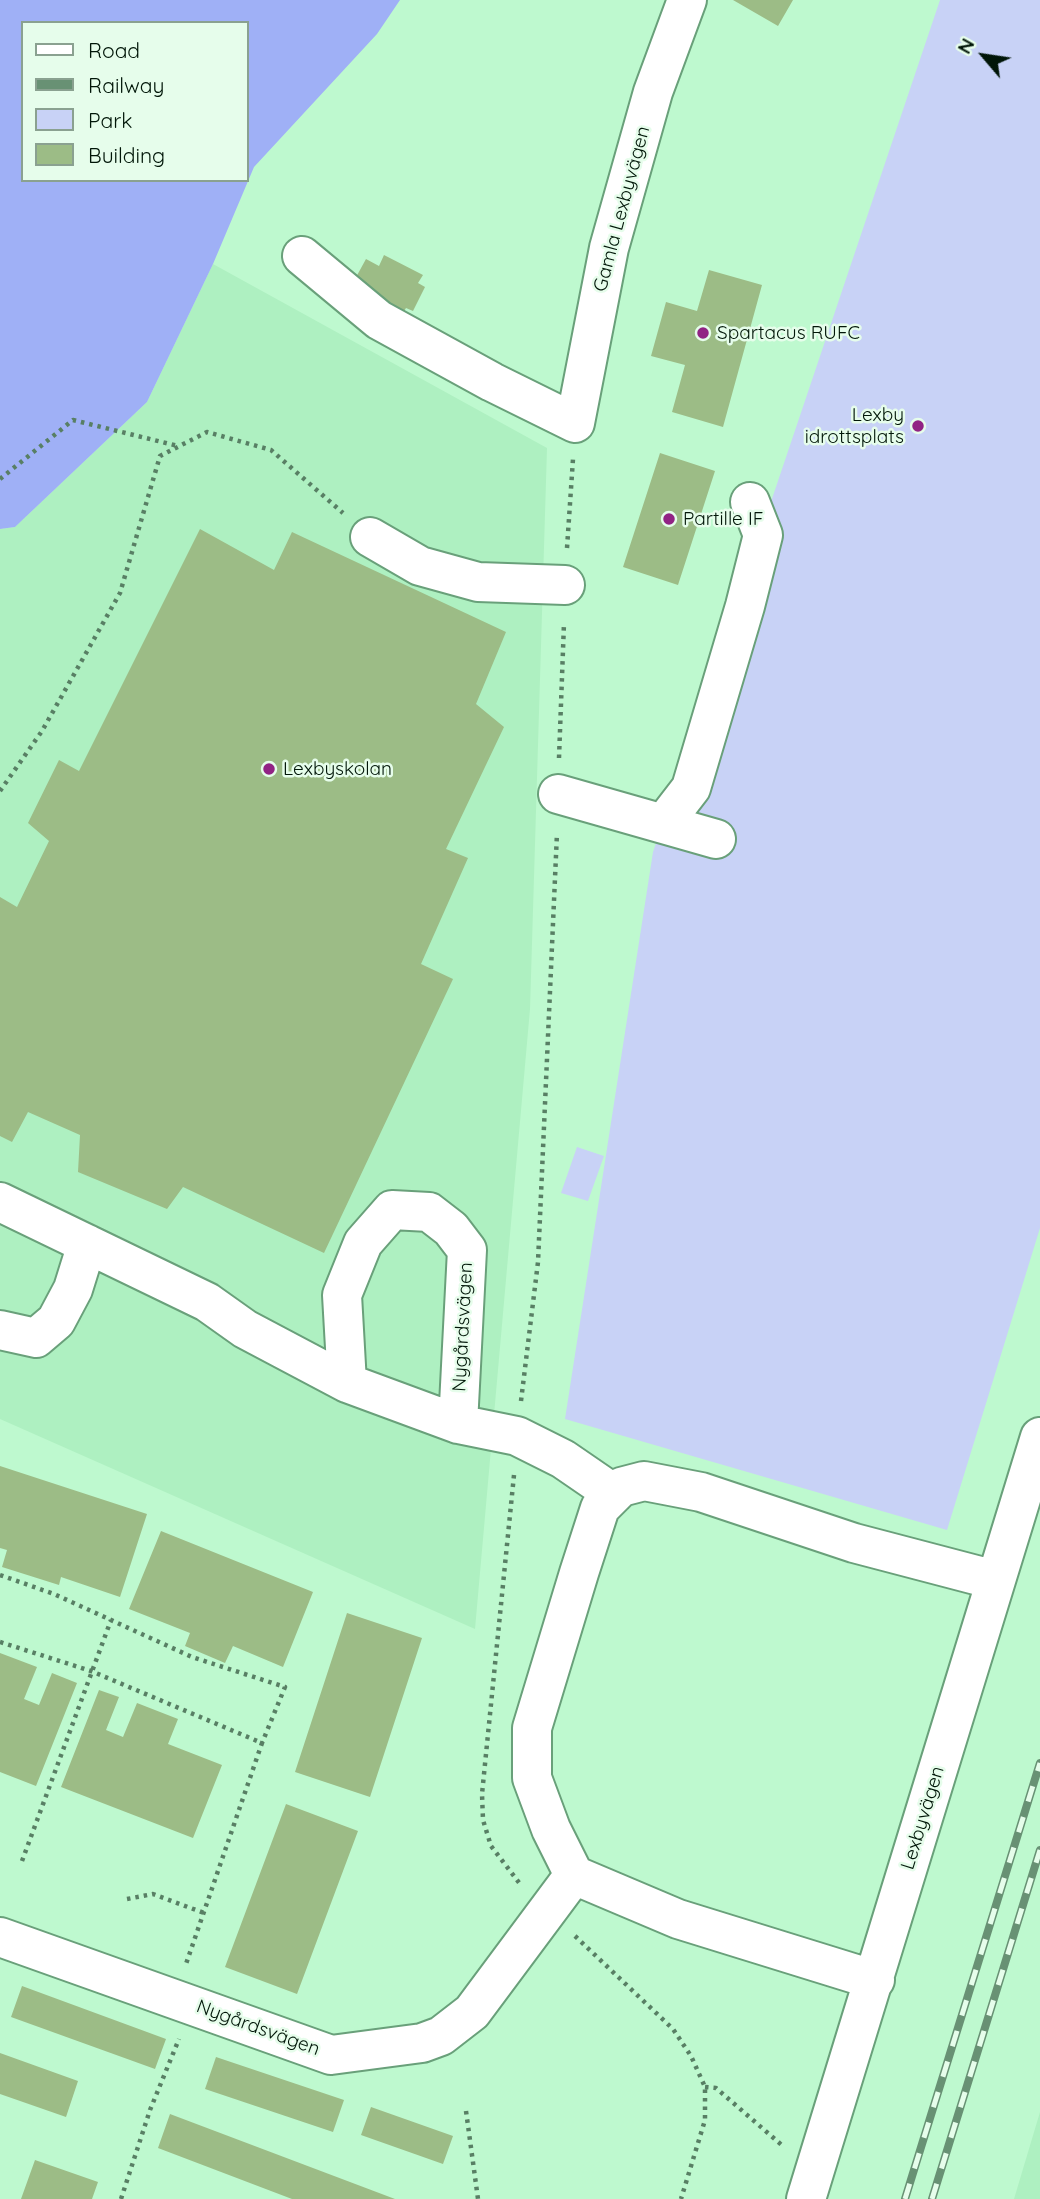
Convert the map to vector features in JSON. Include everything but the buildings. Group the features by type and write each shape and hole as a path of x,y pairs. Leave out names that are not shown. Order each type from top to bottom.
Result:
{"street":[{"name":"Gamla Lexbyvägen","path":"575,423 608,248 653,92 687,0"},
{"path":"302,256 379,320 492,382 575,423"},
{"path":"664,824 691,788 745,606 763,536 750,502"},
{"path":"370,537 420,566 478,582 565,585"},
{"path":"558,794 716,839"},
{"path":"0,1202 207,1302 245,1329 347,1383"},
{"name":"Nygårdsvägen","path":"458,1424 467,1250 451,1228 429,1212 392,1210 363,1243 342,1295 347,1383 458,1424 517,1436 563,1459 614,1494"},
{"path":"0,1330 36,1338 56,1321 73,1289 87,1244"},
{"name":"Lexbyvägen","path":"806,2199 1040,1437"},
{"path":"875,1980 678,1919 574,1875 551,1829 531,1778 533,1728 600,1508 621,1487 644,1481 675,1486 854,1543 995,1580"},
{"name":"Nygårdsvägen","path":"0,1937 331,2055 422,2043 441,2036 472,2012 574,1875"}],"path":[{"path":"0,479 73,420 178,447"},
{"path":"575,423 565,585 538,1262 517,1436 484,1781 483,1820 491,1846 516,1881 673,2029 691,2056 705,2087 705,2120 681,2199"},
{"path":"0,791 42,731 120,593 160,456 207,432 271,450 370,537"},
{"path":"0,1575 54,1594 192,1657 285,1687 262,1743 204,1913 184,2001 121,2199"},
{"path":"22,1861 111,1620"},
{"path":"0,1642 91,1671 262,1743"},
{"path":"127,1899 153,1894 204,1913"},
{"path":"705,2087 716,2088 789,2152 817,2159"},
{"path":"466,2111 478,2199"}],"shaded area":[{"path":"0,0 400,0 377,34 254,167 248,181 248,21 21,21 21,182 248,182 213,264 147,402 15,527 0,529"},
{"name":"Lexbyskolan","path":"213,264 547,448 530,1009 475,1629 0,1419 0,529 15,527 147,402"},
{"path":"1040,2112 1040,2199 1014,2199"}],"green space":[{"name":"Lexby idrottsplats","path":"940,0 1040,0 1040,1228 947,1530 565,1419 653,852"},
{"path":"577,1147 604,1156 588,1201 561,1193"}],"railway":[{"path":"905,2199 1040,1763"},
{"path":"932,2199 1040,1850"}],"place":[{"name":"Spartacus RUFC","path":"703,333"},
{"name":"Lexby idrottsplats","path":"918,426"},
{"name":"Partille IF","path":"669,519"},
{"name":"Lexbyskolan","path":"269,769"}]}
